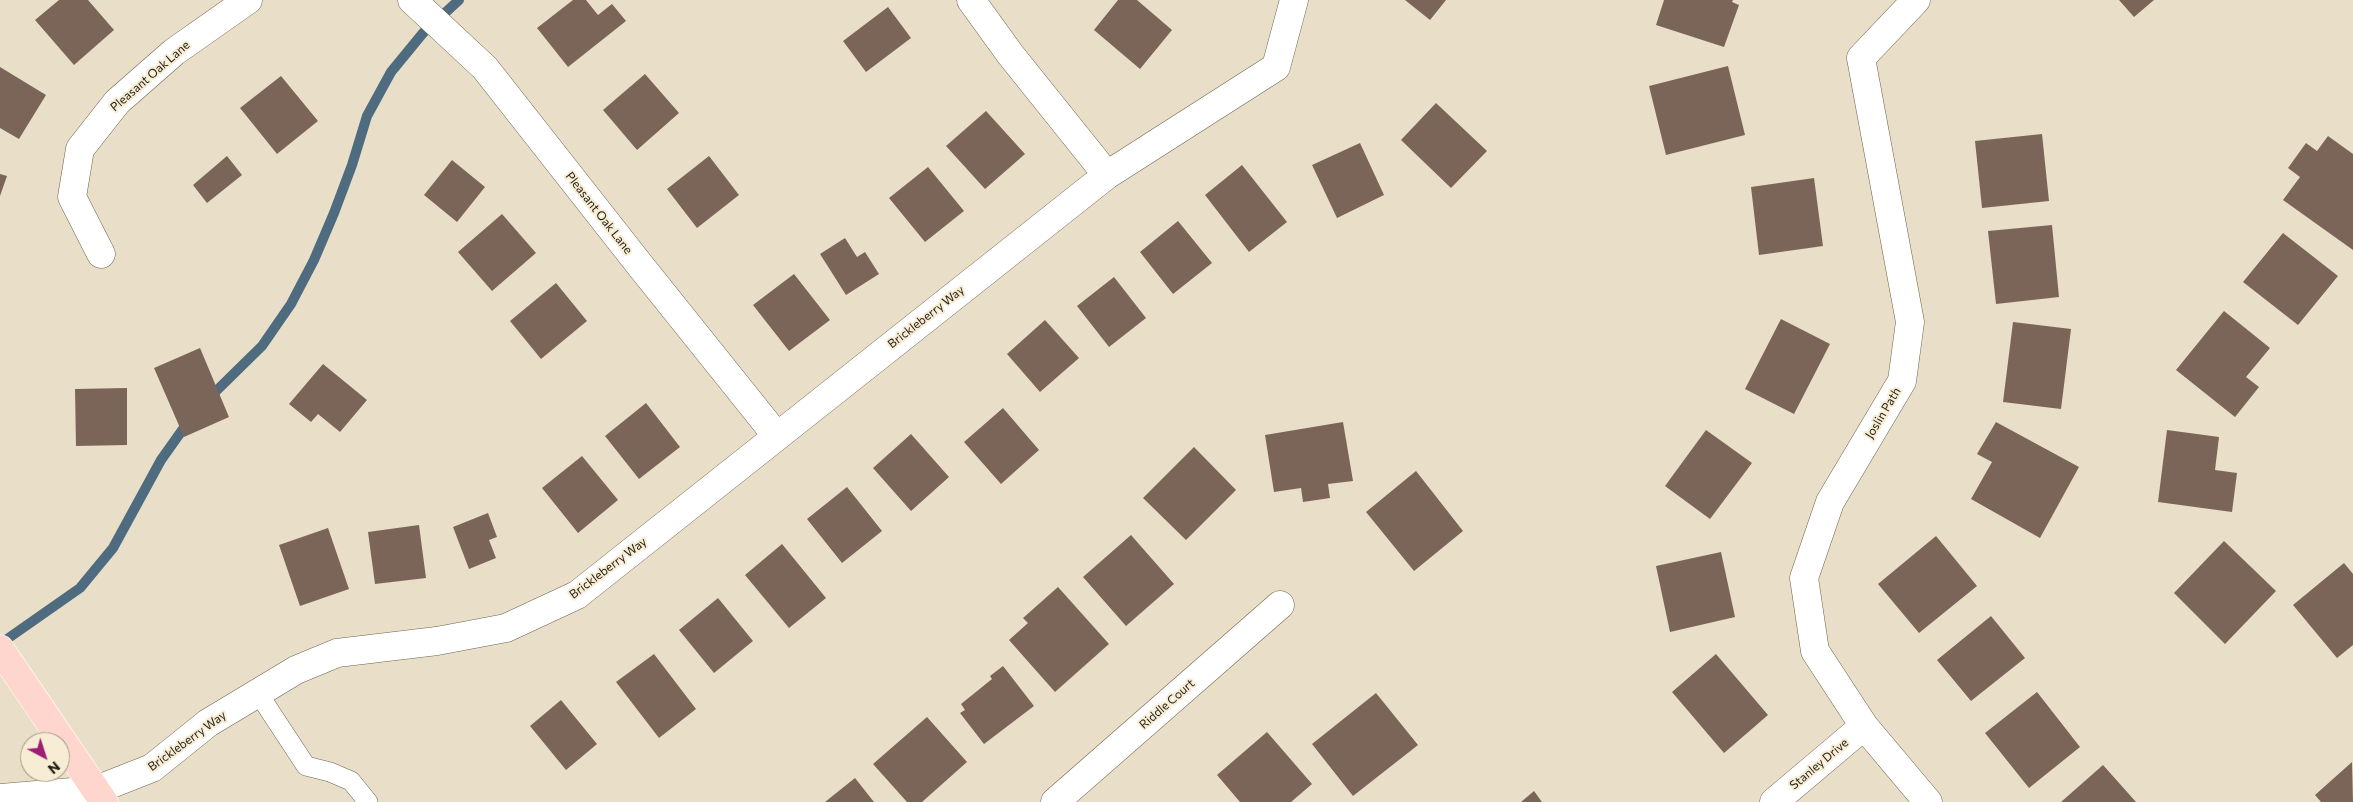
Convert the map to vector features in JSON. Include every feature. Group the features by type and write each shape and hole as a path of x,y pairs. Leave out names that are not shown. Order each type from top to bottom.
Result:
{"main road":[{"path":"0,649 100,796"}],"street":[{"name":"Pleasant Oak Lane","path":"101,254 72,198 80,149 117,102 174,52 248,0"},
{"name":"Pleasant Oak Lane","path":"412,0 485,68 776,435"},
{"path":"971,0 1010,54 1107,175"},
{"name":"Brickleberry Way","path":"0,798 100,796 152,768 208,723 296,670 337,654 436,641 506,628 577,595 776,435 1107,175 1276,67 1294,0"},
{"name":"Joslin Path","path":"1916,0 1860,58 1910,322 1902,381 1830,502 1804,578 1815,651 1864,726 1928,802"},
{"name":"Riddle Court","path":"1055,802 1280,605"},
{"name":"Stanley Drive","path":"1774,802 1864,726"}],"lane":[{"path":"258,693 306,766 330,772 351,781 368,802"}],"building":[{"path":"59,0 88,0 114,30 74,65 35,20"},
{"path":"573,0 586,0 598,15 612,4 626,21 568,67 537,28"},
{"path":"1118,0 1137,0 1172,30 1140,69 1094,30"},
{"path":"1405,0 1446,0 1430,20"},
{"path":"1664,0 1733,0 1732,2 1739,5 1724,47 1656,25"},
{"path":"2119,0 2154,0 2134,17"},
{"path":"888,7 911,38 866,72 843,41"},
{"path":"1728,66 1745,135 1666,155 1649,86"},
{"path":"0,67 46,95 19,139 0,128"},
{"path":"645,74 679,113 637,150 603,110"},
{"path":"281,76 318,121 277,154 240,108"},
{"path":"1436,103 1487,151 1451,188 1401,140"},
{"path":"986,111 1025,154 985,189 946,146"},
{"path":"2042,134 2049,201 1982,208 1975,141"},
{"path":"2328,136 2353,154 2353,250 2283,200 2300,177 2288,168 2306,143 2317,151"},
{"path":"1360,143 1384,195 1337,218 1312,165"},
{"path":"227,156 242,175 207,203 193,185"},
{"path":"709,156 739,195 697,228 667,189"},
{"path":"452,160 485,187 457,222 424,195"},
{"path":"1242,165 1287,222 1249,252 1205,195"},
{"path":"928,167 964,211 925,242 889,198"},
{"path":"0,174 7,176 0,196"},
{"path":"1814,178 1823,246 1759,255 1751,187"},
{"path":"502,214 536,253 492,291 458,252"},
{"path":"1178,221 1212,263 1173,294 1140,252"},
{"path":"2052,225 2059,297 1996,304 1988,231"},
{"path":"2283,233 2338,276 2298,325 2243,282"},
{"path":"845,238 857,257 865,252 879,274 846,295 820,254"},
{"path":"794,274 830,320 789,351 753,305"},
{"path":"1114,277 1146,318 1109,347 1077,306"},
{"path":"556,283 587,321 541,359 510,321"},
{"path":"2224,311 2270,348 2246,377 2259,387 2235,417 2176,370"},
{"path":"1781,319 1830,344 1794,414 1745,389"},
{"path":"1045,320 1079,358 1040,392 1007,354"},
{"path":"2013,322 2071,329 2061,409 2003,402"},
{"path":"200,348 229,417 184,437 154,368"},
{"path":"323,364 367,400 340,432 318,414 311,422 289,404"},
{"path":"127,388 127,445 76,446 75,389"},
{"path":"646,403 680,447 639,479 605,436"},
{"path":"1003,408 1039,450 1001,484 964,442"},
{"path":"1343,422 1353,481 1328,484 1330,498 1303,502 1301,488 1274,492 1265,435"},
{"path":"1996,422 2079,467 2040,538 1971,499 1992,462 1977,454"},
{"path":"1706,430 1752,463 1710,519 1665,486"},
{"path":"2167,430 2219,437 2215,470 2237,473 2232,512 2158,502"},
{"path":"911,434 949,477 911,511 873,468"},
{"path":"1194,447 1236,490 1186,540 1143,498"},
{"path":"582,456 618,500 578,533 542,488"},
{"path":"1416,471 1463,531 1414,571 1366,512"},
{"path":"847,487 882,531 842,563 807,519"},
{"path":"488,513 497,537 489,540 496,558 469,569 453,527"},
{"path":"419,525 426,578 375,584 368,532"},
{"path":"328,528 349,589 300,606 279,545"},
{"path":"1131,535 1174,584 1126,626 1083,577"},
{"path":"1936,536 1977,586 1919,633 1878,584"},
{"path":"2224,541 2276,591 2225,644 2174,593"},
{"path":"782,544 826,598 789,628 745,575"},
{"path":"1721,552 1735,617 1670,632 1656,566"},
{"path":"2344,563 2353,574 2353,645 2337,658 2293,605"},
{"path":"1058,587 1109,644 1055,692 1009,640 1028,623 1023,618"},
{"path":"718,598 753,641 714,673 679,630"},
{"path":"1991,616 2025,658 1971,701 1937,660"},
{"path":"654,654 696,709 659,738 616,682"},
{"path":"1716,654 1768,715 1724,753 1672,692"},
{"path":"1003,666 1034,706 984,744 960,713 965,710 961,704 992,679 990,676"},
{"path":"2037,692 2080,747 2029,788 1985,733"},
{"path":"1376,693 1418,745 1353,796 1312,744"},
{"path":"561,700 597,744 566,770 530,726"},
{"path":"927,717 967,762 922,802 907,802 873,764"},
{"path":"1267,732 1312,784 1291,802 1240,802 1217,775"},
{"path":"2352,762 2353,802 2321,802 2315,795"},
{"path":"2103,765 2136,802 2061,802"},
{"path":"855,778 874,802 825,802"},
{"path":"1534,791 1542,802 1521,802"}],"waterway":[{"path":"209,398 262,346 291,304 314,260 334,213 352,165 367,116 391,72 423,33 459,0"},
{"path":"0,644 80,588 113,548 161,460 188,422"}]}
